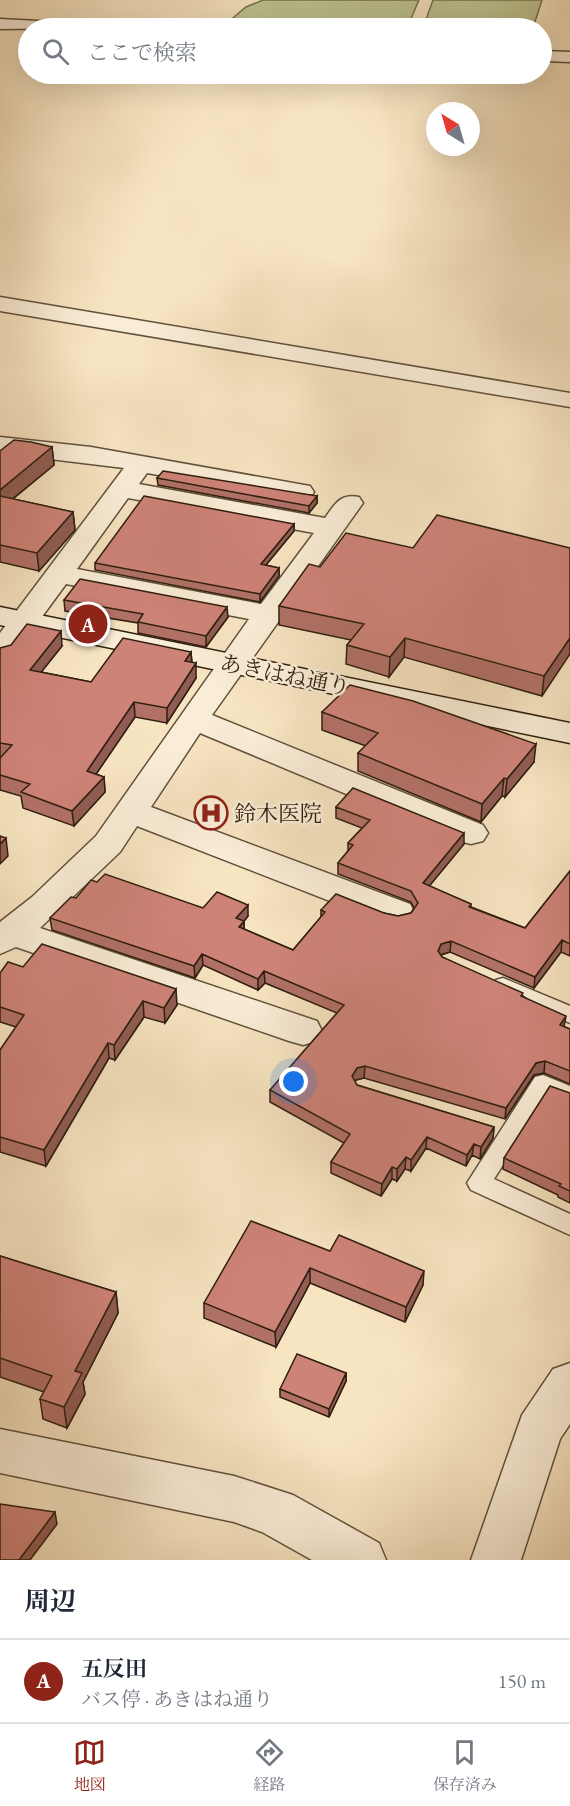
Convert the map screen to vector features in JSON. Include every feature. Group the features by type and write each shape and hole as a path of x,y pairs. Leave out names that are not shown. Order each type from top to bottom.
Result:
{"street":[{"path":"0,24 18,25"},
{"path":"552,56 570,57"},
{"path":"0,304 570,400"},
{"path":"0,445 141,463 301,492"},
{"path":"0,653 12,619 59,574 141,463"},
{"path":"122,489 332,528"},
{"path":"6,937 45,906 108,844 231,664 350,503"},
{"path":"59,574 268,614"},
{"name":"あきはね通り","path":"12,619 570,733"},
{"path":"193,719 471,833"},
{"path":"130,811 397,913"},
{"path":"6,937 303,1031"},
{"path":"496,1560 539,1430 570,1384"},
{"path":"0,1451 234,1499 274,1512 361,1560"}],"lane":[{"path":"489,979 570,1015"},
{"path":"570,1096 543,1083 479,1183 570,1225"},
{"path":"489,1126 512,1133"}],"green space":[{"path":"263,0 419,0 411,18 233,18 246,7"},
{"path":"433,0 542,0 536,18 427,18"}],"building":[{"path":"14,440 52,447 0,490 0,451"},
{"path":"163,471 317,496 309,506 157,478"},
{"path":"0,496 73,512 37,553 0,545"},
{"path":"144,496 294,524 261,564 279,568 260,594 95,563"},
{"path":"437,515 570,548 570,638 544,676 405,638 390,657 347,645 364,624 279,606 309,564 320,567 346,533 413,548"},
{"path":"80,579 227,607 206,636 138,622 143,614 64,600"},
{"path":"27,624 61,631 30,670 91,682 123,638 191,652 185,661 196,663 167,708 134,702 87,771 104,777 72,811 21,792 30,784 0,775 0,758 12,745 0,743 0,648 11,645"},
{"path":"350,685 413,701 536,744 507,779 504,778 482,804 358,753 378,733 322,712"},
{"path":"353,788 464,833 423,883 471,904 469,907 525,928 570,871 570,944 562,940 535,977 451,941 441,944 438,951 442,957 523,993 521,996 566,1016 560,1025 570,1029 570,1071 545,1061 536,1063 506,1108 365,1066 357,1068 352,1076 357,1085 494,1127 481,1147 474,1144 467,1155 427,1137 411,1160 406,1157 397,1169 392,1167 382,1184 331,1162 350,1134 270,1090 344,1005 264,971 258,979 202,954 194,966 50,918 71,897 76,898 91,880 97,882 105,874 203,908 217,892 248,905 236,918 244,921 239,927 293,950 325,912 321,910 336,894 384,913 398,916 411,913 418,903 411,891 338,863 353,845 348,843 370,820 336,807"},
{"path":"0,836 6,838 0,844"},
{"path":"42,944 176,989 164,1008 143,1001 114,1045 108,1043 44,1150 0,1137 0,1050 24,1015 0,1007 0,973 8,962 23,967"},
{"path":"550,1086 570,1093 570,1191 559,1186 561,1184 504,1158"},
{"path":"251,1221 330,1251 339,1235 424,1271 406,1307 310,1268 275,1332 204,1303"},
{"path":"0,1256 116,1292 75,1371 82,1373 64,1407 40,1399 52,1376 0,1358"},
{"path":"297,1354 346,1373 329,1409 280,1389"},
{"path":"0,1504 55,1512 19,1560 0,1560"}],"place":[{"name":"五反田","path":"88,624"},
{"name":"鈴木医院","path":"211,813"}]}
